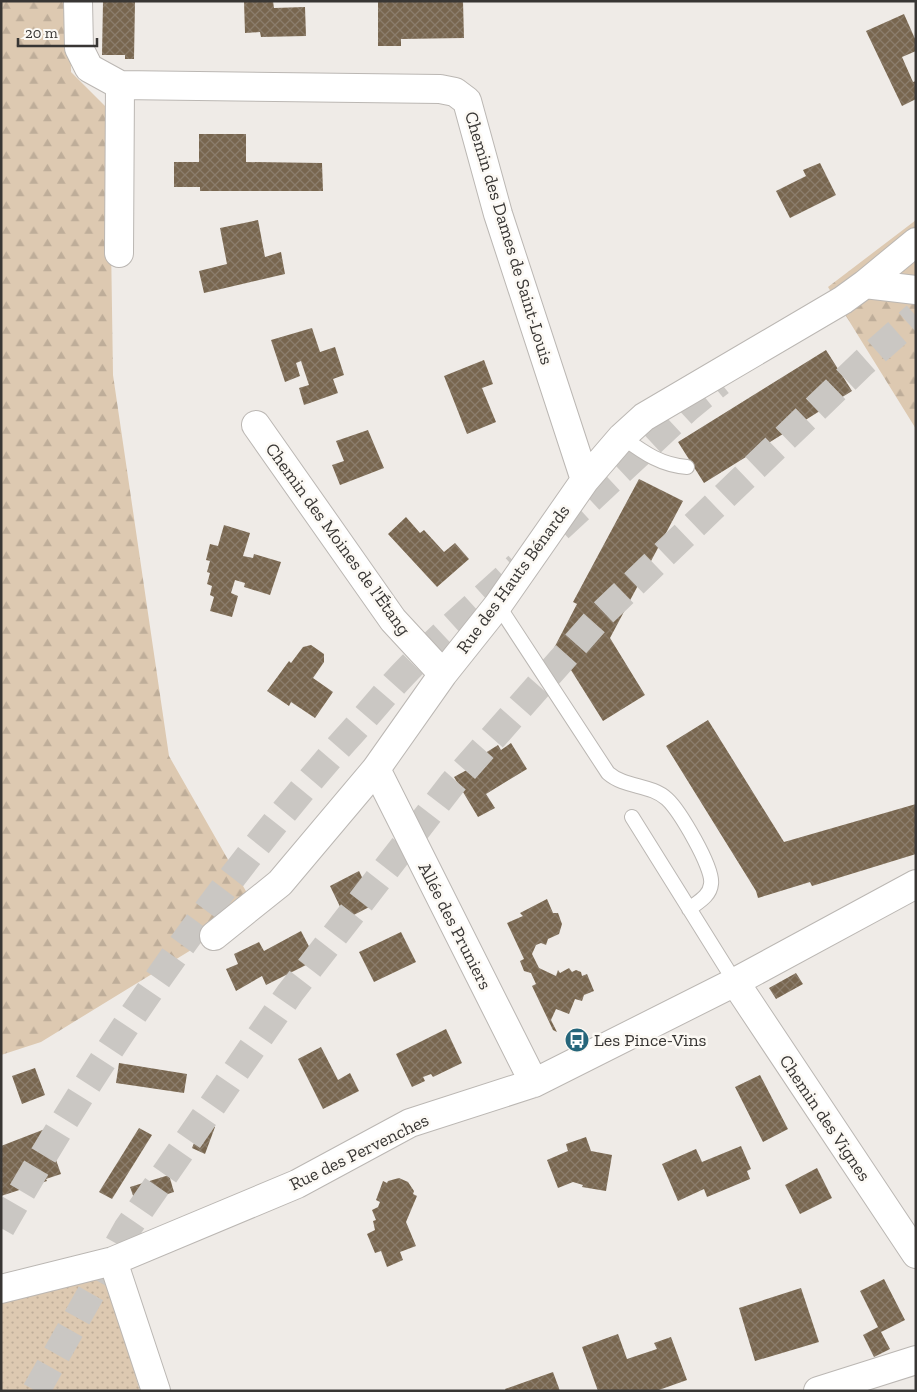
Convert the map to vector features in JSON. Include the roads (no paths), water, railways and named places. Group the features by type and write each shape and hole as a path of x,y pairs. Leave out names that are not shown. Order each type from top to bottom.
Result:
{"street":[{"path":"78,1 78,48 89,68 120,85 119,253"},
{"name":"Chemin des Dames de Saint-Louis","path":"120,85 440,89 455,92 466,102 498,214 585,480"},
{"name":"Rue des Hauts Bénards","path":"214,936 280,883 376,769 443,674 498,605 585,480 622,437 644,417 843,300 916,242"},
{"path":"865,284 916,290"},
{"name":"Chemin des Moines de l'Étang","path":"256,425 393,620 443,674"},
{"name":"Allée des Pruniers","path":"376,769 534,1084"},
{"name":"Rue des Pervenches","path":"1,1289 112,1261 297,1184 410,1123 534,1084 735,982 916,884"},
{"name":"Chemin des Vignes","path":"735,982 916,1254"},
{"path":"112,1261 156,1391"},
{"path":"818,1391 916,1360"}],"lane":[{"path":"622,437 657,461 673,466 687,467"},
{"path":"498,605 608,774 615,780 654,791 667,799 677,812 707,865 712,882 709,891 702,900 689,909"},
{"path":"632,817 735,982"}],"tunnel":[{"path":"36,1391 127,1229 290,993 452,784 603,613 863,363 916,316"},
{"path":"559,528 689,407 720,382"},
{"path":"1,1228 78,1099 119,1037 204,914 249,855 296,797 404,673 438,639 518,566"}],"place":[{"name":"Les Pince-Vins","path":"577,1040"}]}
